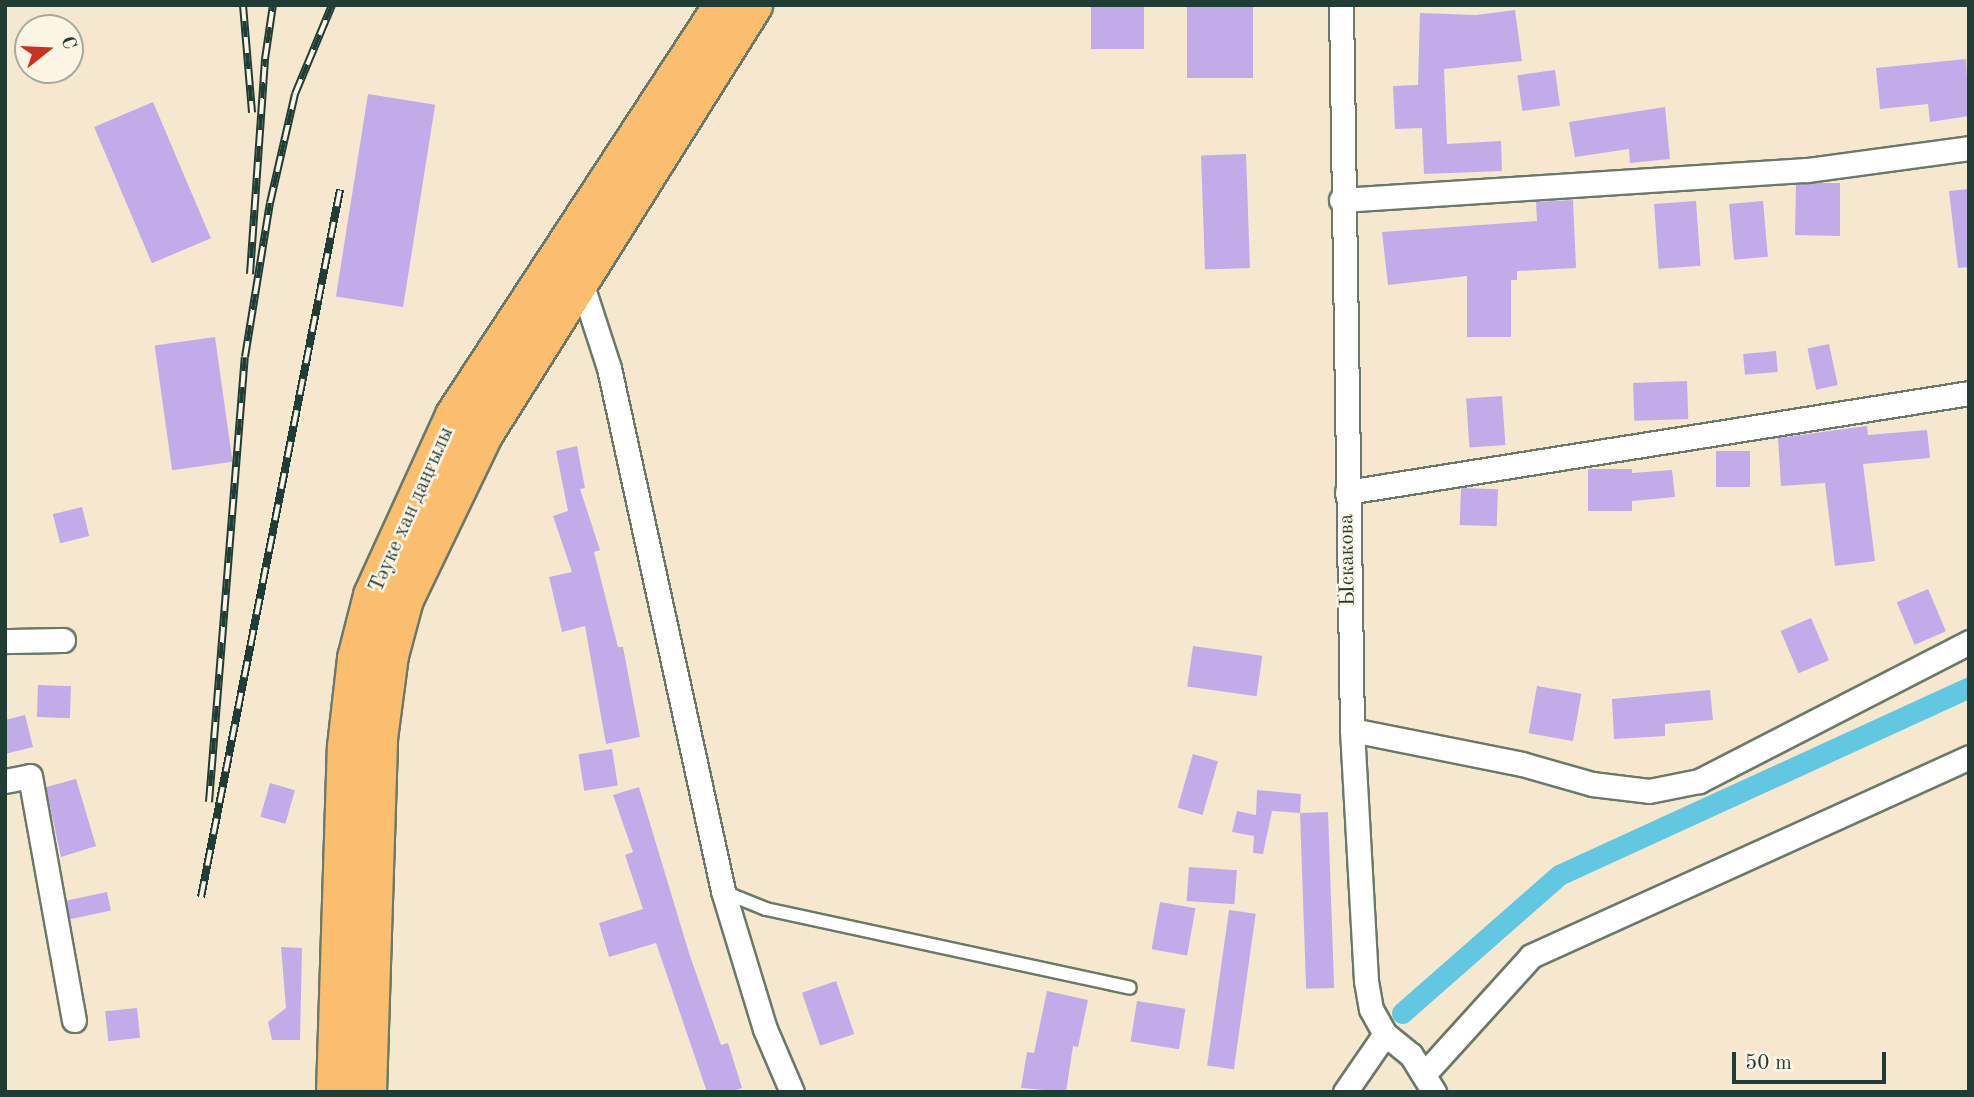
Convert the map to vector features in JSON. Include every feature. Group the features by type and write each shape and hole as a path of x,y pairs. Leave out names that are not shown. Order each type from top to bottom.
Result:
{"main road":[{"name":"Тәуке хан даңғылы","path":"367,1092 377,751 389,655 404,599 469,424 581,282 667,119 722,5"},
{"name":"Тәуке хан даңғылы","path":"335,1092 346,746 356,658 373,595 469,424 667,119 753,5"}],"street":[{"name":"Ыскакова","path":"1341,5 1352,730 1366,981 1371,1009 1385,1034 1430,1082"},
{"path":"1342,200 1807,170 1969,148"},
{"path":"581,282 609,368 723,891 765,1029 792,1092"},
{"path":"1347,492 1969,393"},
{"path":"5,641 63,640"},
{"path":"1352,730 1522,764 1592,784 1649,791 1699,781 1969,642"},
{"path":"1430,1082 1531,956 1969,757"},
{"path":"5,782 30,776 74,1020"},
{"path":"1345,1092 1385,1034"}],"lane":[{"path":"723,891 766,909 1130,988"}],"building":[{"path":"1091,5 1144,5 1144,49 1091,49"},
{"path":"1187,5 1253,5 1253,78 1187,78"},
{"path":"1515,10 1522,61 1444,69 1447,144 1501,141 1502,171 1424,174 1422,128 1395,129 1393,86 1418,85 1420,13 1476,15"},
{"path":"1966,59 1969,116 1930,122 1928,104 1880,109 1876,68"},
{"path":"1555,70 1560,106 1522,111 1517,75"},
{"path":"368,94 435,105 403,307 336,296"},
{"path":"153,102 211,238 152,263 94,127"},
{"path":"1665,107 1670,159 1630,163 1629,149 1575,157 1569,122"},
{"path":"1246,154 1250,268 1205,270 1201,156"},
{"path":"1840,183 1840,236 1795,235 1796,185"},
{"path":"1969,189 1969,267 1958,268 1949,191"},
{"path":"1573,200 1576,268 1517,271 1517,280 1511,280 1511,337 1467,337 1467,276 1388,285 1382,232 1537,221 1536,202"},
{"path":"1696,201 1701,266 1659,269 1654,204"},
{"path":"1763,201 1768,257 1734,260 1729,204"},
{"path":"215,337 233,462 172,470 155,345"},
{"path":"1829,344 1838,385 1816,390 1807,349"},
{"path":"1776,351 1778,372 1745,375 1743,354"},
{"path":"1687,381 1688,419 1634,421 1633,383"},
{"path":"1502,396 1505,445 1470,447 1466,399"},
{"path":"1867,426 1868,435 1927,430 1930,458 1863,464 1875,561 1835,566 1825,483 1781,486 1778,438"},
{"path":"577,446 585,488 580,489 600,550 594,552 618,647 623,647 640,737 606,744 585,626 562,632 549,577 572,572 553,516 568,511 556,451"},
{"path":"1716,451 1750,451 1750,487 1716,487"},
{"path":"1588,469 1632,469 1632,473 1672,470 1675,497 1632,501 1632,511 1588,511"},
{"path":"1461,488 1498,489 1497,526 1460,525"},
{"path":"82,507 89,536 60,543 53,514"},
{"path":"1928,589 1946,631 1915,645 1897,602"},
{"path":"1811,618 1829,660 1799,673 1781,631"},
{"path":"1193,646 1262,656 1257,696 1187,687"},
{"path":"38,685 71,686 70,718 37,717"},
{"path":"1537,686 1581,694 1573,741 1529,733"},
{"path":"1710,690 1713,720 1665,724 1665,736 1614,739 1612,699"},
{"path":"25,715 33,747 5,754 5,720"},
{"path":"612,749 618,786 584,791 578,754"},
{"path":"1193,754 1218,761 1203,815 1178,808"},
{"path":"76,779 96,846 61,857 46,787"},
{"path":"270,783 295,790 285,824 260,817"},
{"path":"639,787 689,953 721,1045 728,1043 742,1088 730,1092 707,1092 656,943 609,957 599,923 643,909 625,855 633,852 613,795"},
{"path":"1257,790 1301,794 1300,813 1272,811 1263,854 1253,853 1254,836 1232,832 1237,811 1256,815"},
{"path":"1328,812 1334,988 1306,989 1300,813"},
{"path":"1189,867 1237,870 1235,904 1187,901"},
{"path":"107,892 111,911 70,919 66,901"},
{"path":"1160,902 1195,908 1187,956 1152,949"},
{"path":"1229,910 1256,914 1234,1069 1207,1065"},
{"path":"281,947 302,948 300,1040 272,1040 268,1022 286,1008"},
{"path":"836,981 854,1034 820,1046 802,993"},
{"path":"1047,991 1088,1000 1078,1047 1073,1046 1066,1092 1021,1088 1027,1052 1034,1053"},
{"path":"1137,1001 1185,1009 1179,1049 1131,1041"},
{"path":"137,1008 140,1038 108,1041 105,1011"}],"waterway":[{"path":"1402,1013 1559,875 1969,687"}],"railway":[{"path":"243,5 252,113"},
{"path":"250,274 265,59 273,5"},
{"path":"209,802 245,357 270,203 295,94 332,5"},
{"path":"201,897 340,190"}]}
